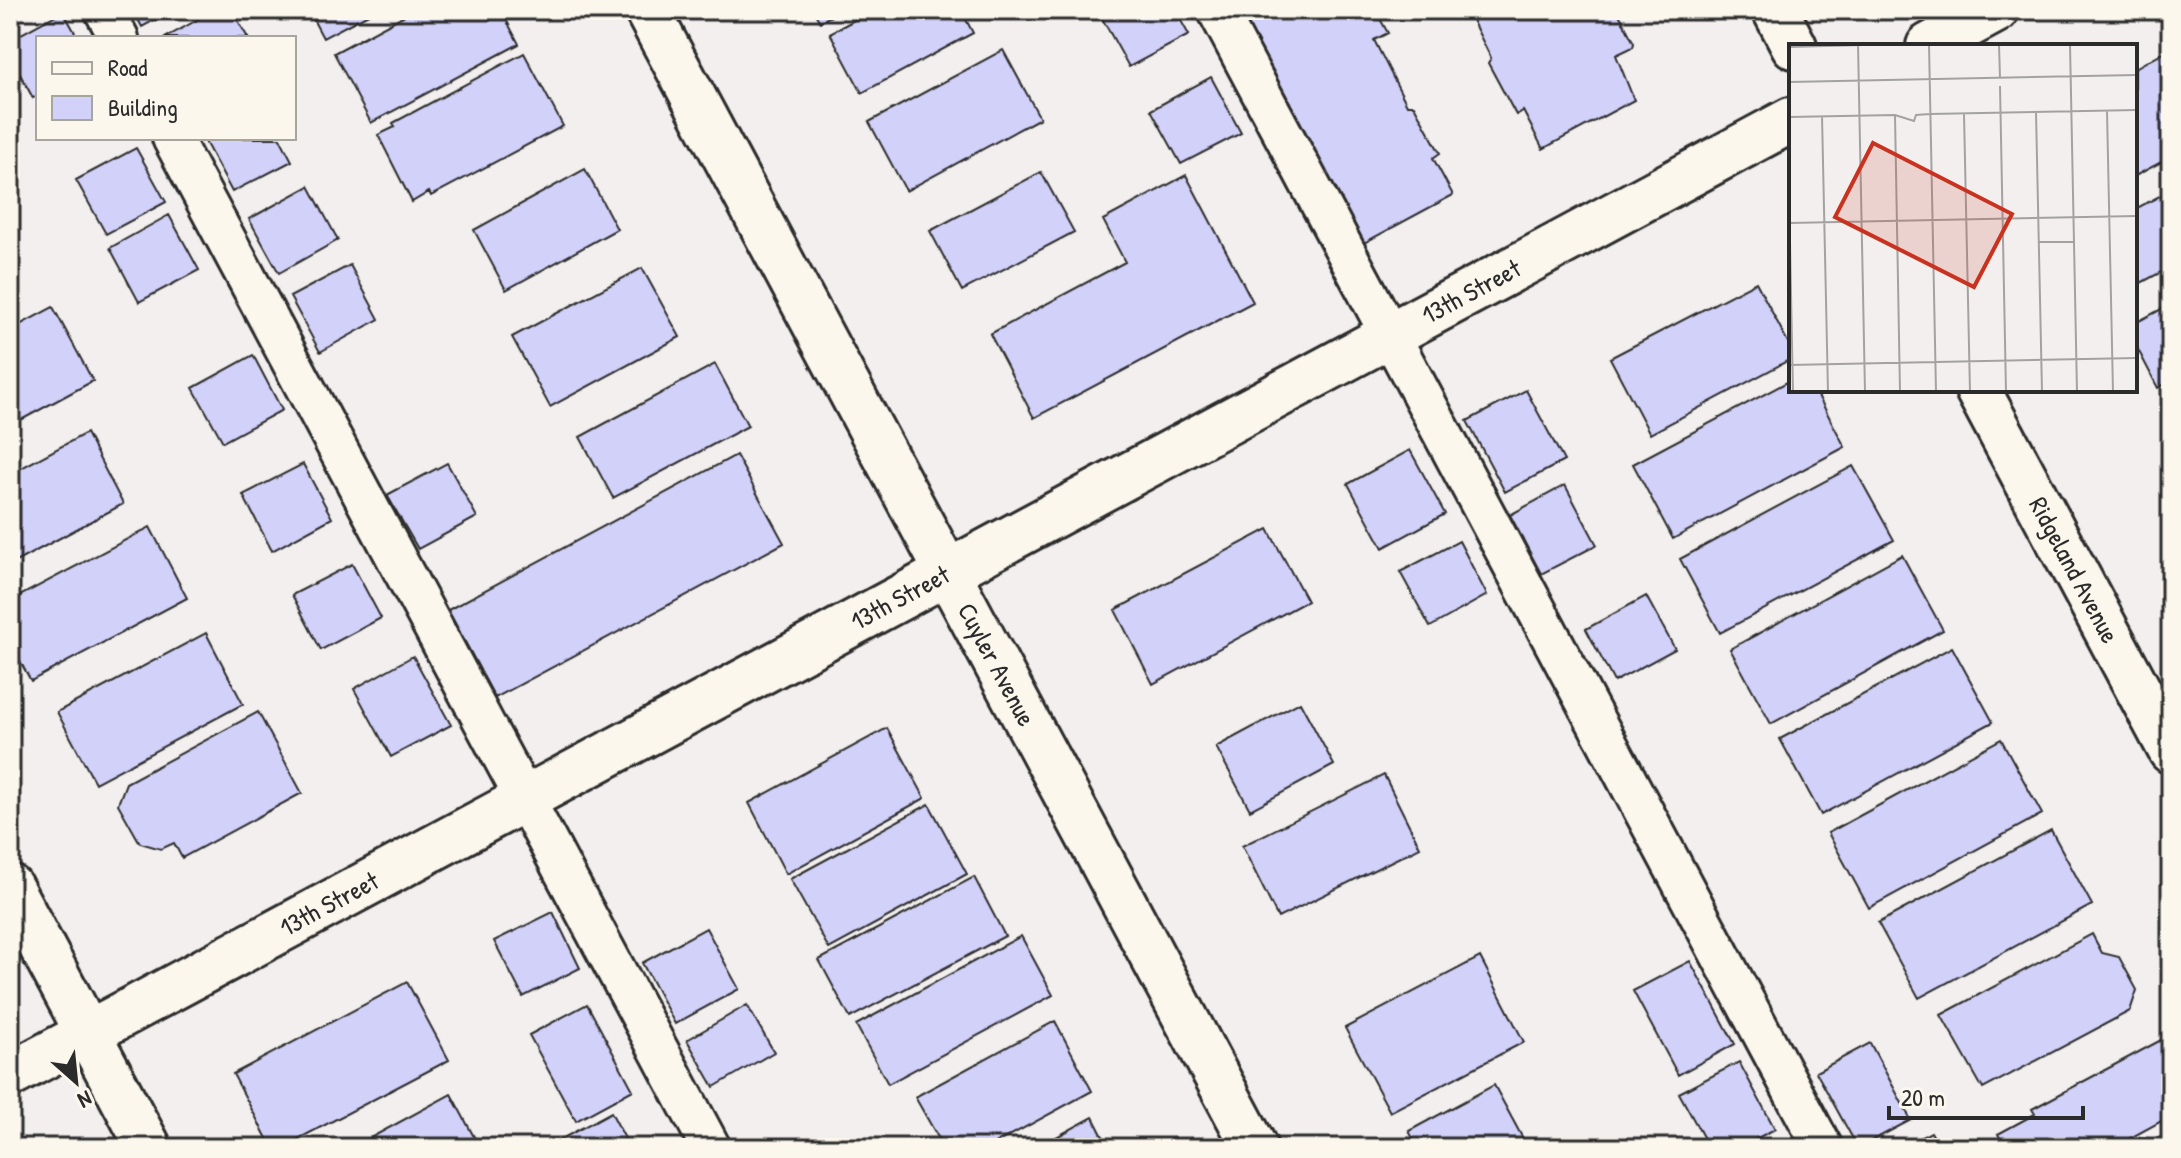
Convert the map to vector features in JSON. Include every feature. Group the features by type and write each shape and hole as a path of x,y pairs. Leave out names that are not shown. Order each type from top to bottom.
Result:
{"street":[{"name":"Cuyler Avenue","path":"647,10 1255,1148"},
{"path":"1775,10 1793,44"},
{"path":"1933,44 1996,10"},
{"name":"13th Street","path":"10,1075 1789,121"},
{"name":"Ridgeland Avenue","path":"1979,392 2171,751"},
{"path":"10,887 149,1148"}],"lane":[{"path":"104,10 118,36"},
{"path":"1217,10 1823,1148"},
{"path":"173,140 711,1148"}],"building":[{"path":"133,10 173,10 142,27"},
{"path":"215,10 232,10 247,36 169,36"},
{"path":"308,10 376,10 323,38"},
{"path":"414,10 501,10 519,44 371,123 334,53"},
{"path":"813,10 842,10 820,22"},
{"path":"873,10 961,10 973,33 862,93 830,33"},
{"path":"1105,10 1175,10 1189,35 1129,67 1099,13"},
{"path":"1252,10 1393,10 1379,17 1388,33 1374,40 1407,105 1414,105 1440,153 1433,158 1453,195 1364,243 1243,15"},
{"path":"1467,10 1617,10 1634,43 1633,47 1616,55 1634,100 1543,149 1523,111 1516,115 1488,63 1491,58"},
{"path":"63,11 77,36 36,36 36,96 33,98 10,56 10,40"},
{"path":"2169,49 2171,157 2137,175 2137,67"},
{"path":"1003,50 1040,118 906,191 869,122"},
{"path":"524,53 563,126 431,196 429,192 412,202 378,135 395,127 393,123"},
{"path":"1211,77 1241,133 1181,164 1151,110"},
{"path":"204,140 281,140 292,161 232,192"},
{"path":"136,148 166,202 106,234 76,180"},
{"path":"585,169 617,229 506,290 474,230"},
{"path":"1041,172 1074,232 962,291 930,231"},
{"path":"1186,175 1253,302 1034,418 990,334 1125,262 1103,220"},
{"path":"309,186 338,240 279,273 249,219"},
{"path":"2171,190 2171,267 2137,285 2137,208"},
{"path":"169,215 199,270 139,302 110,248"},
{"path":"350,265 379,319 320,352 290,297"},
{"path":"642,268 680,337 550,407 512,337"},
{"path":"1756,282 1789,344 1789,360 1650,434 1610,358"},
{"path":"2171,304 2171,381 2158,388 2137,348 2137,322"},
{"path":"53,307 93,381 10,426 10,330"},
{"path":"253,355 282,410 223,442 193,388"},
{"path":"715,364 748,426 613,498 580,437"},
{"path":"1789,381 1789,392 1816,392 1845,447 1673,539 1633,464"},
{"path":"1526,390 1564,461 1505,492 1467,421"},
{"path":"86,433 123,504 10,565 10,474"},
{"path":"1410,450 1445,514 1383,548 1348,484"},
{"path":"736,455 784,543 495,698 448,610"},
{"path":"447,463 477,517 418,549 387,495"},
{"path":"303,464 332,518 272,551 243,495"},
{"path":"1853,466 1894,540 1720,633 1680,559"},
{"path":"1565,485 1597,545 1541,574 1510,515"},
{"path":"150,527 187,598 31,681 10,643 10,601"},
{"path":"1268,529 1307,601 1153,684 1115,610"},
{"path":"1459,541 1487,595 1430,627 1400,572"},
{"path":"1902,555 1943,630 1771,724 1730,649"},
{"path":"352,564 381,618 321,650 292,595"},
{"path":"1646,596 1675,649 1614,682 1586,629"},
{"path":"206,633 243,704 95,783 57,712"},
{"path":"1952,647 1993,722 1821,815 1780,739"},
{"path":"413,656 451,725 391,757 354,689"},
{"path":"1300,702 1334,765 1250,810 1216,747"},
{"path":"258,712 302,793 182,858 174,843 161,849 140,843 118,804 126,783"},
{"path":"887,728 925,798 786,874 749,803"},
{"path":"2001,739 2042,814 1869,908 1828,833"},
{"path":"1384,775 1420,847 1278,918 1242,846"},
{"path":"929,804 967,874 829,949 790,879"},
{"path":"2051,830 2092,905 1919,998 1878,923"},
{"path":"974,877 1005,936 850,1018 819,960"},
{"path":"553,912 580,968 523,997 494,941"},
{"path":"706,928 739,989 675,1024 642,963"},
{"path":"2092,934 2102,953 2119,957 2137,990 2130,1011 1983,1089 1941,1015"},
{"path":"1021,936 1053,995 888,1084 856,1025"},
{"path":"1480,957 1524,1042 1390,1112 1345,1028"},
{"path":"1690,961 1735,1044 1678,1075 1633,991"},
{"path":"407,982 449,1060 281,1148 272,1148 233,1074"},
{"path":"587,1004 633,1090 576,1121 529,1035"},
{"path":"747,1005 774,1052 714,1087 687,1040"},
{"path":"1055,1021 1092,1091 987,1148 944,1148 915,1097"},
{"path":"2163,1039 2171,1045 2171,1116 2112,1148 2005,1148 1998,1134 2035,1114 2032,1109"},
{"path":"1870,1043 1911,1120 1858,1148 1816,1072"},
{"path":"1739,1062 1775,1129 1738,1148 1709,1148 1679,1093"},
{"path":"1494,1085 1528,1148 1418,1148 1409,1131"},
{"path":"451,1094 480,1148 352,1148"},
{"path":"611,1112 630,1148 545,1148"},
{"path":"1093,1117 1109,1148 1036,1148"},
{"path":"1931,1132 1940,1148 1900,1148"}]}
